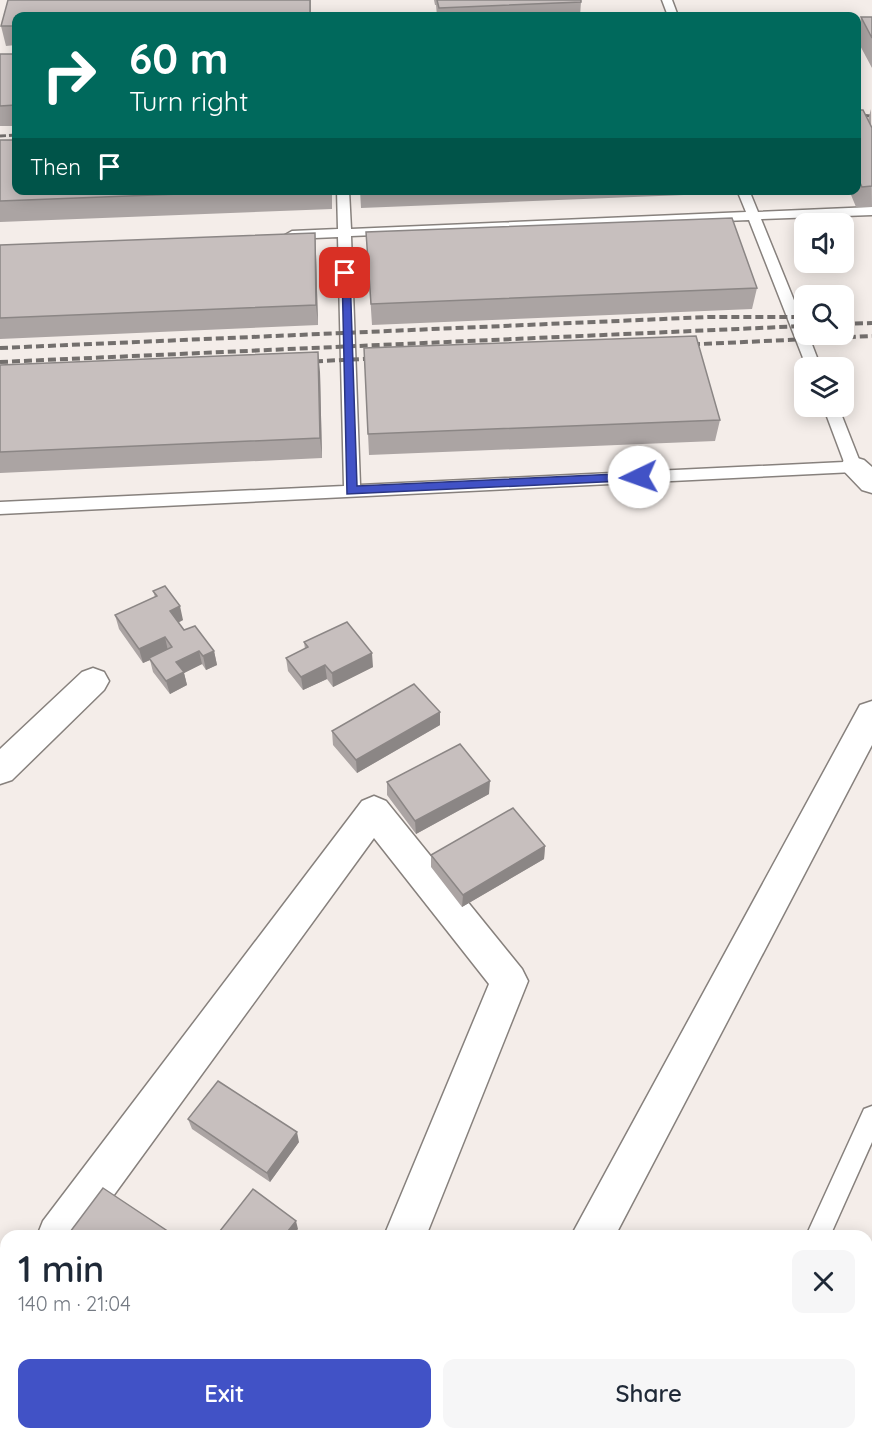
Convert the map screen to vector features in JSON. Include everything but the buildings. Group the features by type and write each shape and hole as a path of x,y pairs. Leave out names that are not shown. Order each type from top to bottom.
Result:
{"street":[{"path":"0,770 93,681"},
{"path":"595,1230 872,714"},
{"path":"62,1230 374,811 509,981 407,1230"}],"lane":[{"path":"343,195 351,491"},
{"path":"745,195 810,357"},
{"path":"273,235 872,211"},
{"path":"0,507 351,491 863,475 835,417"},
{"path":"822,1230 872,1117"}],"railway":[{"path":"861,115 872,116"},
{"path":"0,136 12,135"},
{"path":"0,348 708,317 794,317"},
{"path":"854,324 872,323"},
{"path":"0,362 794,326"},
{"path":"680,345 872,336"},
{"path":"303,362 381,358"}],"route":[{"path":"345,273 351,491 639,477"}]}
